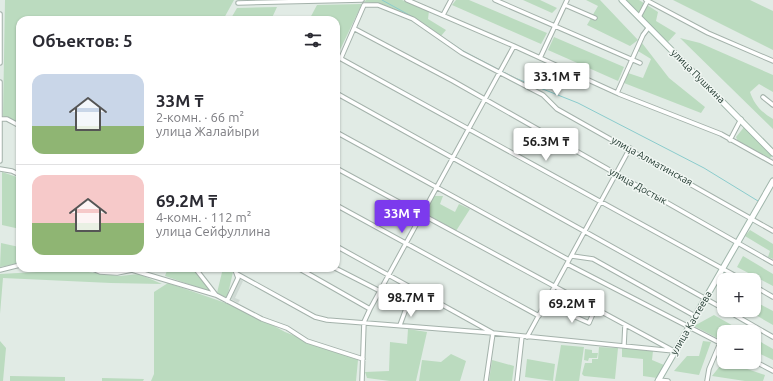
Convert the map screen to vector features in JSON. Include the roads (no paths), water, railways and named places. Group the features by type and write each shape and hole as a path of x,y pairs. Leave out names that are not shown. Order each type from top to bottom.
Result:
{"street":[{"path":"238,3 362,0"},
{"path":"408,0 617,93 730,140 773,163"},
{"path":"443,15 450,0"},
{"path":"495,0 640,63"},
{"path":"540,58 567,0"},
{"name":"улица Пушкина","path":"622,0 773,153"},
{"path":"639,17 647,0 708,33 773,61"},
{"path":"565,4 595,18"},
{"name":"улица Алматинская","path":"355,29 364,5 378,5 413,19 462,54 543,95 557,109 630,148 752,217 773,231"},
{"path":"0,14 0,62"},
{"path":"617,93 643,35 649,27"},
{"path":"355,29 341,58 602,201 730,273"},
{"name":"улица Достык","path":"355,29 773,262"},
{"path":"367,381 362,381 364,322 388,275 514,46"},
{"path":"0,82 0,161"},
{"path":"340,95 717,305"},
{"path":"763,97 773,105"},
{"path":"0,119 16,124"},
{"path":"730,140 741,119"},
{"path":"340,134 437,187 568,262 717,341"},
{"path":"527,337 630,148"},
{"path":"0,169 16,173"},
{"path":"340,170 554,288 674,351"},
{"name":"улица Кастеева","path":"658,380 773,181"},
{"path":"340,207 539,316"},
{"path":"340,248 493,333"},
{"path":"572,256 589,257 695,316"},
{"path":"0,270 16,266"},
{"path":"340,270 380,291"},
{"path":"100,272 111,272"},
{"path":"138,272 216,296 287,328 306,342 363,359"},
{"path":"199,272 216,296"},
{"path":"305,272 370,309"},
{"path":"227,301 238,278 237,274"},
{"path":"237,274 315,317 327,320 493,333 674,351"},
{"path":"761,290 773,297"},
{"path":"569,296 562,311 588,323 595,309"},
{"path":"400,325 407,306"},
{"path":"737,317 773,337"},
{"path":"624,346 625,325"},
{"path":"486,381 493,333"},
{"path":"517,381 522,336"},
{"path":"707,381 709,369 717,354"},
{"path":"761,365 773,371"},
{"path":"658,380 668,381"}],"waterway":[{"path":"382,0 411,16"},
{"path":"439,35 463,51 515,78 578,103 704,168 758,201"}]}
